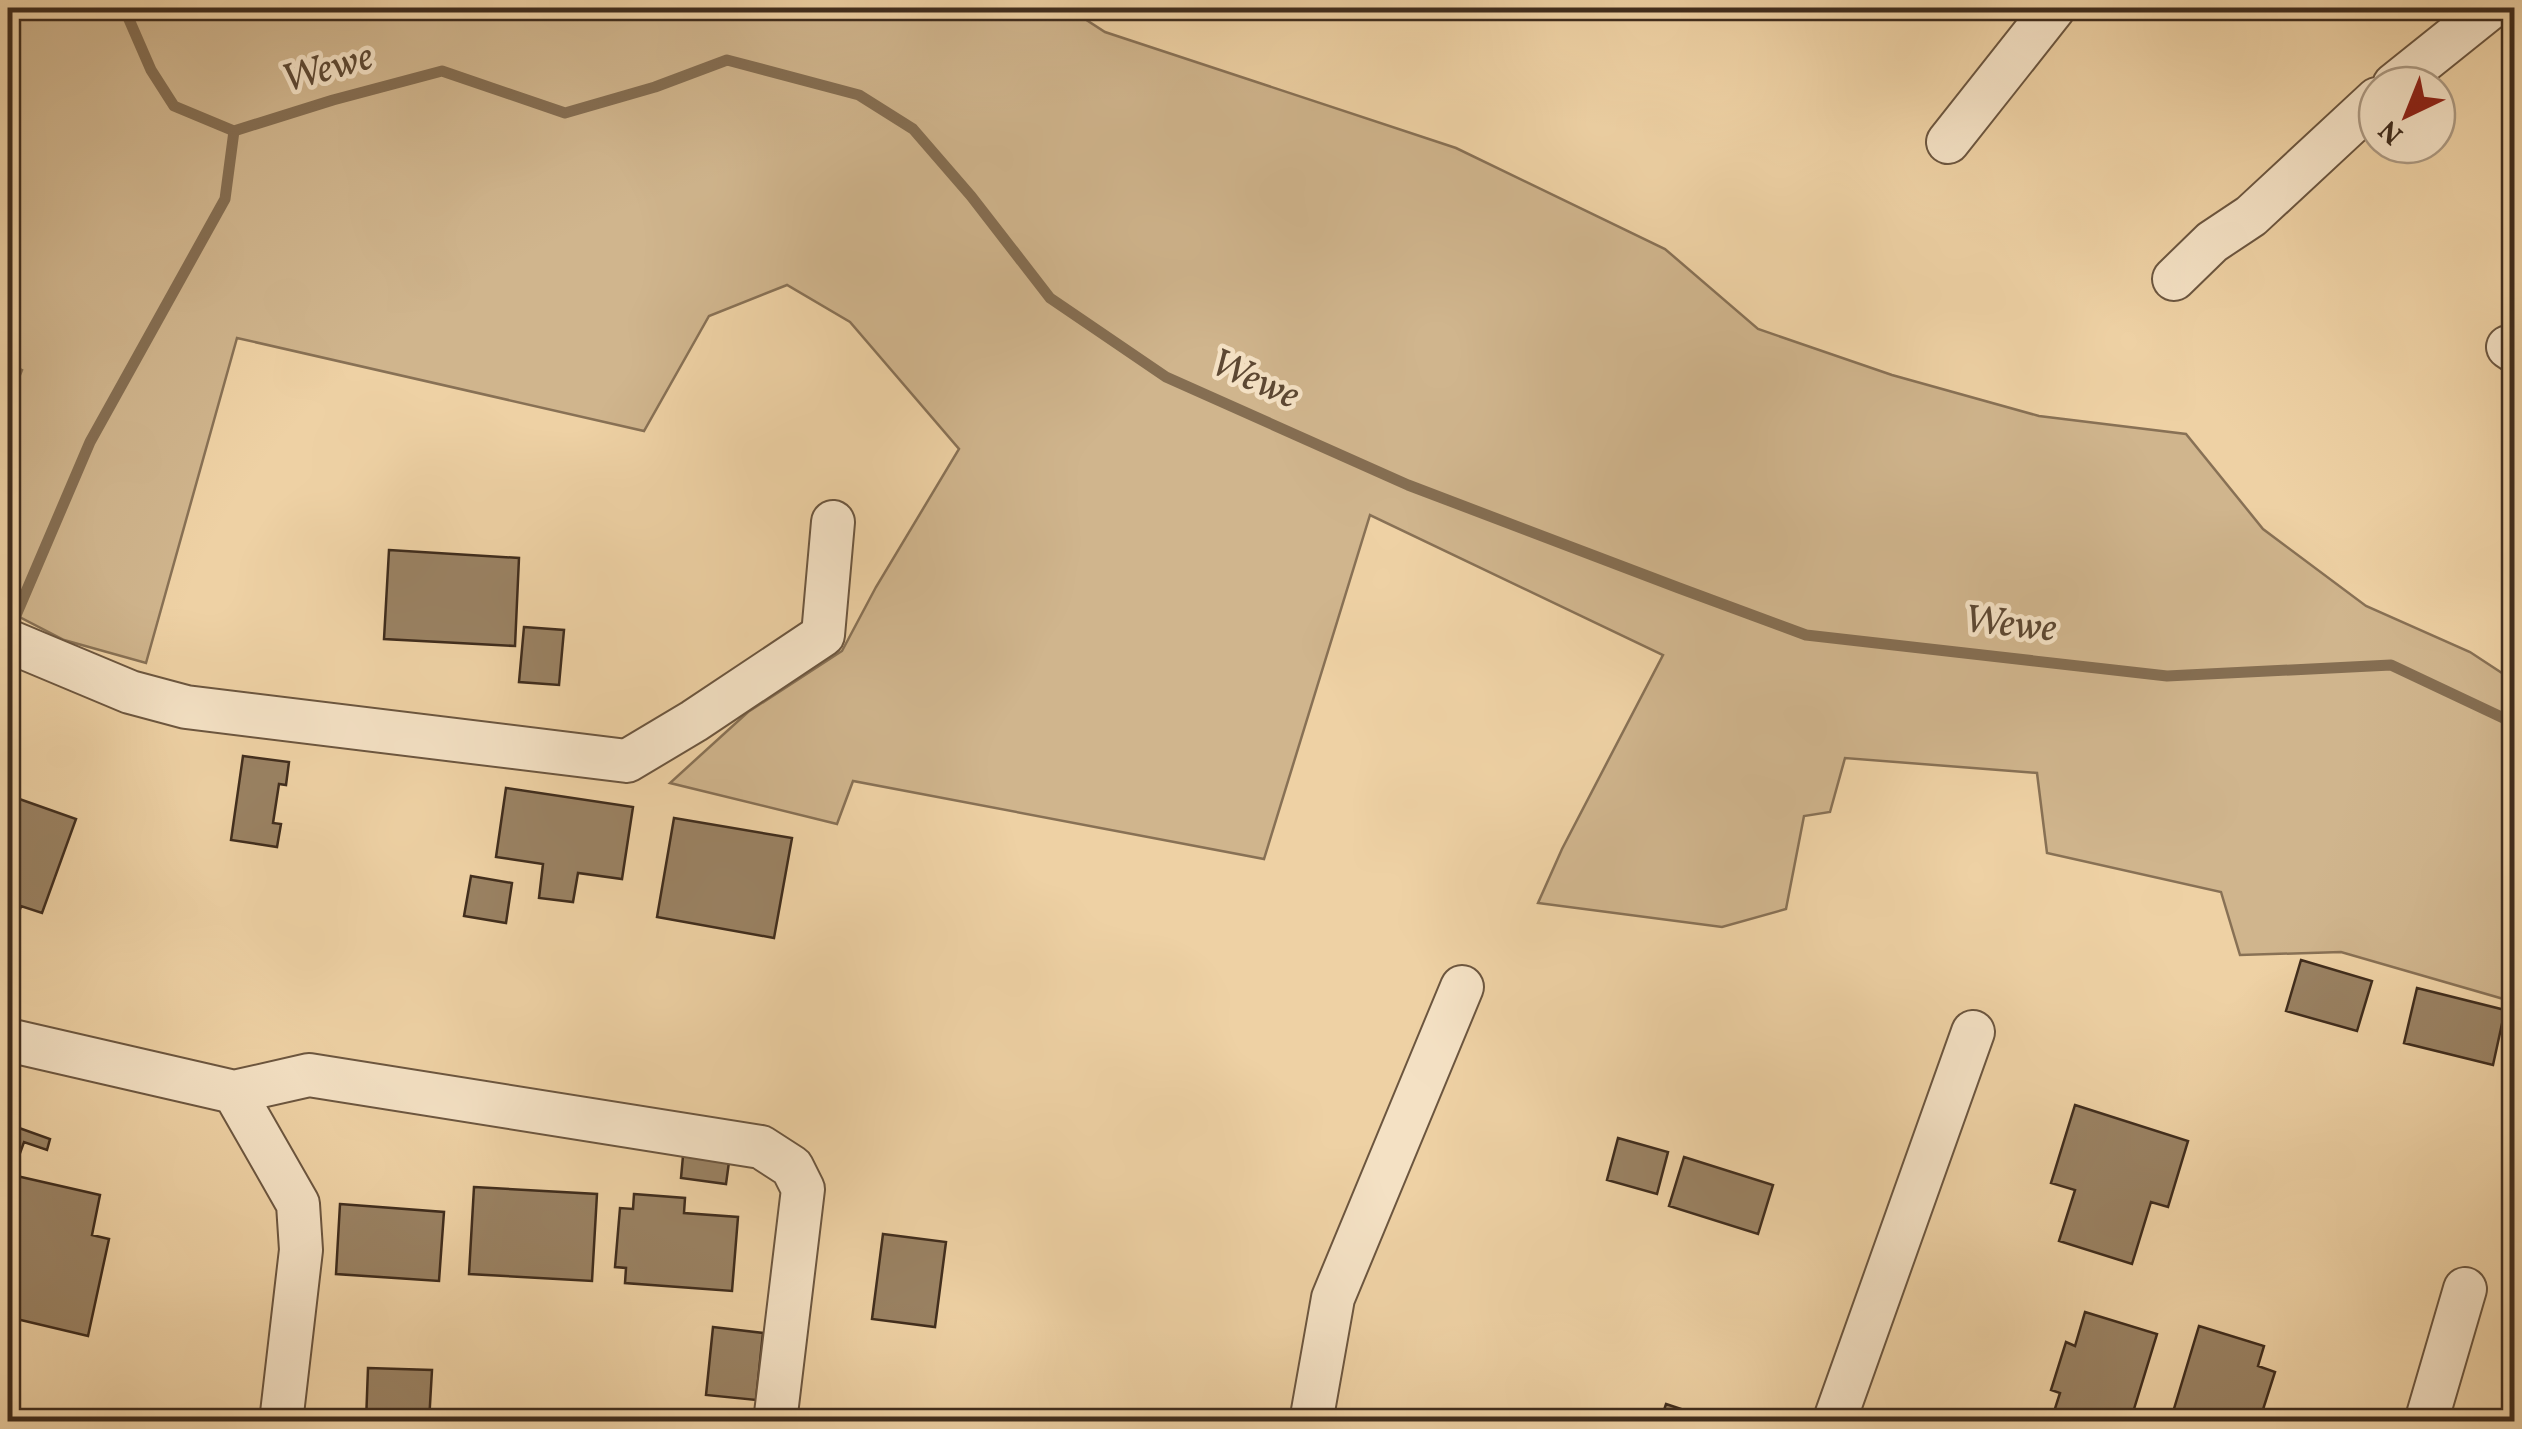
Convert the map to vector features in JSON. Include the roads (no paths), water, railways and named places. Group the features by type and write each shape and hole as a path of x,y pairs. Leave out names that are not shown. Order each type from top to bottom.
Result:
{"street":[{"path":"1948,142 2054,8"},
{"path":"2419,65 2490,8"},
{"path":"2501,8 2514,23"},
{"path":"2174,279 2212,242 2250,216 2357,117"},
{"path":"8,642 130,692 186,707 627,761 694,722 823,634 833,522"},
{"path":"1311,1422 1333,1298 1462,987"},
{"path":"1834,1422 1973,1032"},
{"path":"8,1040 234,1092 309,1075 761,1147 792,1167 803,1189 775,1422"},
{"path":"234,1092 298,1204 302,1250 281,1422"},
{"path":"2426,1422 2465,1289"}],"waterway":[{"name":"Wewe","path":"124,8 151,70 174,106 234,131 442,71 565,113 655,87 727,60 859,95 913,129 1050,298 1166,377 1408,485 1679,588 1806,635 2167,676 2391,665 2514,723"},
{"path":"14,620 90,442 225,199 234,131"}]}
